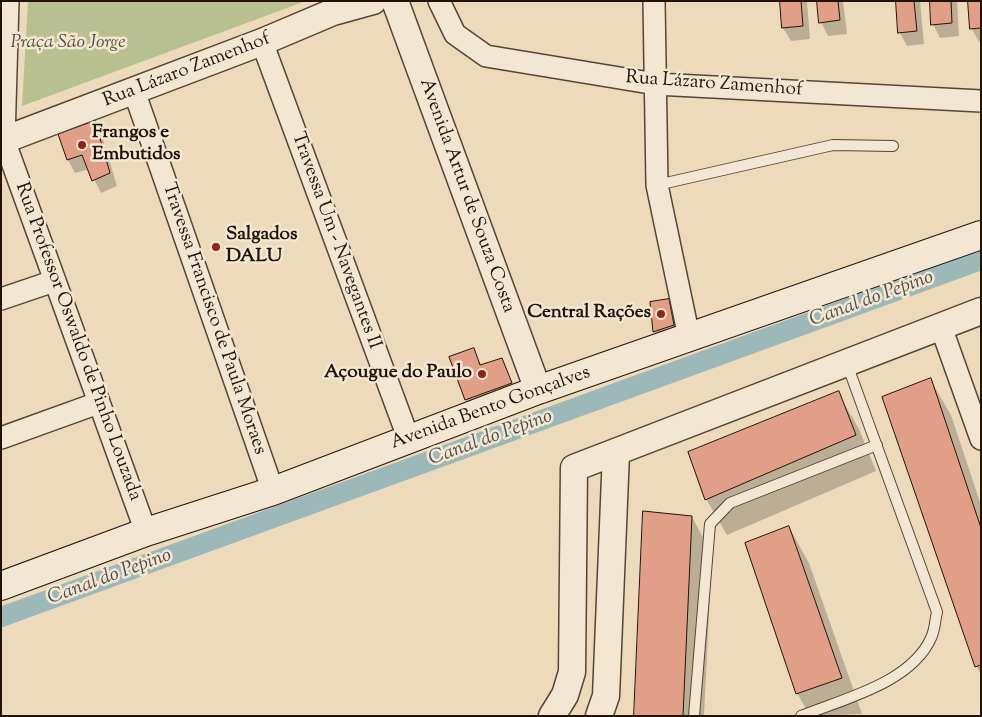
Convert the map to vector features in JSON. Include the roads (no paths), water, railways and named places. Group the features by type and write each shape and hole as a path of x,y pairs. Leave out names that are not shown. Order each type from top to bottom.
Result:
{"main road":[{"name":"Avenida Bento Gonçalves","path":"1,586 146,532 273,491 538,390 981,235"}],"street":[{"name":"Rua Professor Oswaldo de Pinho Louzada","path":"8,1 3,141 146,532"},
{"name":"Rua Lázaro Zamenhof","path":"3,141 262,42 334,12 373,1"},
{"name":"Avenida Artur de Souza Costa","path":"394,1 538,390"},
{"name":"Rua Lázaro Zamenhof","path":"438,1 455,34 486,56 656,84 981,101"},
{"path":"654,1 658,185 689,337"},
{"name":"Travessa Um - Navegantes II","path":"262,42 409,440"},
{"name":"Travessa Francisco de Paula Moraes","path":"134,91 273,491"},
{"path":"1,299 54,281"},
{"path":"552,716 565,695 572,672 574,468 981,311"},
{"path":"940,327 981,439"},
{"path":"1,438 98,403"},
{"path":"600,716 606,696 616,452"}],"lane":[{"path":"658,185 832,145 893,146"},
{"path":"801,716 884,683 914,662 931,638 937,612 847,363"},
{"path":"694,716 710,524 730,503 877,445"}],"waterway":[{"name":"Canal do Pepino","path":"1,617 981,260"}],"place":[{"name":"Frangos e Embutidos","path":"82,145"},
{"name":"Salgados DALU","path":"216,247"},
{"name":"Central Rações","path":"661,314"},
{"name":"Açougue do Paulo","path":"482,374"}],"park label":[{"name":"Praça São Jorge","path":"68,44"}]}
